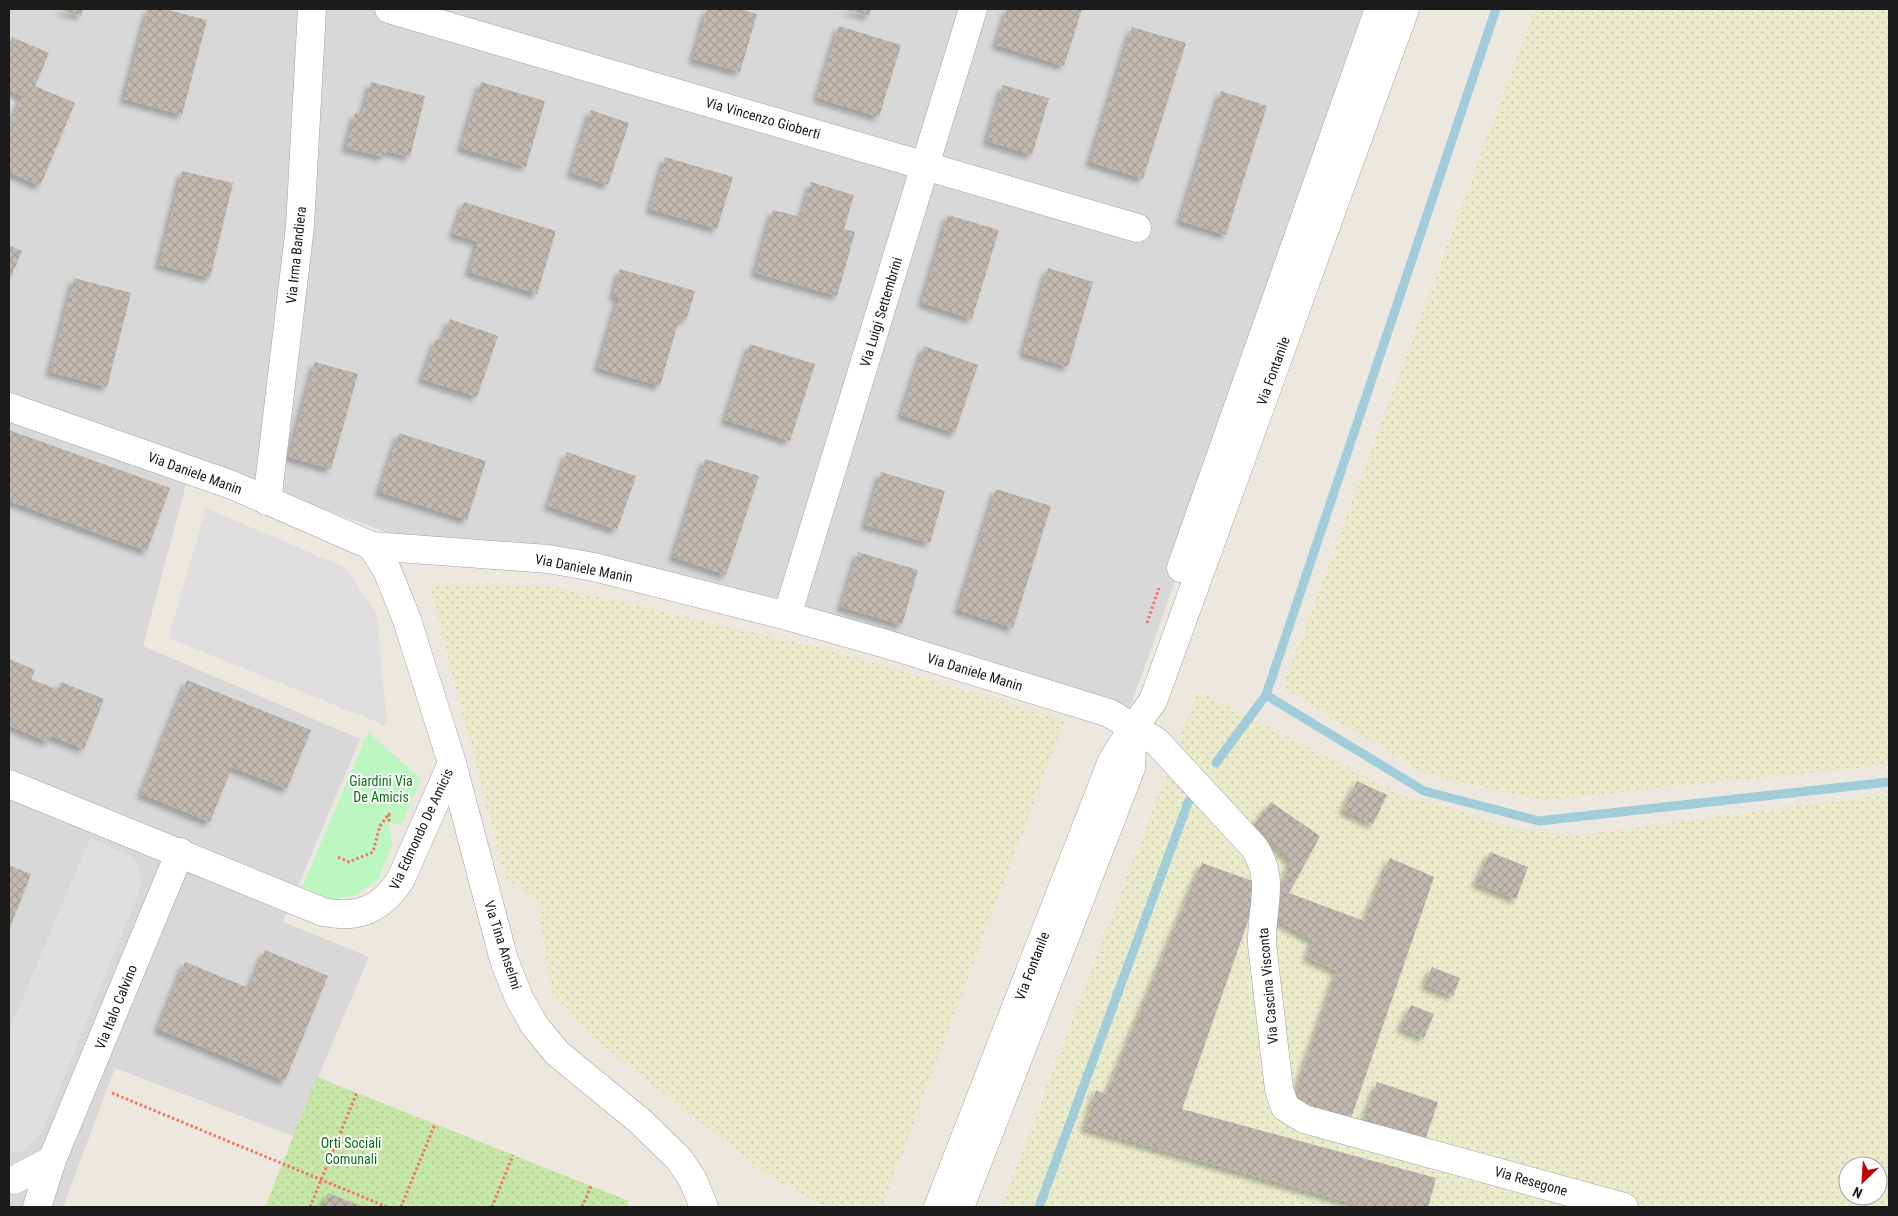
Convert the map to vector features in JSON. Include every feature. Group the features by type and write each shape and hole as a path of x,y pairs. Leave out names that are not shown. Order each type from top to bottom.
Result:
{"street":[{"name":"Via Irma Bandiera","path":"267,500 300,226 312,9"},
{"name":"Via Vincenzo Gioberti","path":"390,9 1137,228"},
{"name":"Via Luigi Settembrini","path":"787,616 973,9"},
{"name":"Via Fontanile","path":"960,1207 1131,768 1137,694 1379,9"},
{"name":"Via Fontanile","path":"938,1207 1112,761 1153,700 1405,9"},
{"name":"Via Daniele Manin","path":"9,407 232,485 372,546 548,559 603,570 787,616 886,644 1109,713 1133,728"},
{"name":"Via Edmondo De Amicis","path":"9,784 180,852 323,912 338,915 353,914 368,910 381,902 392,892 400,879 452,764 400,600 387,570 372,546"},
{"name":"Via Cascina Visconta","path":"1133,728 1156,742 1254,847 1264,864 1267,884 1262,922 1262,944 1278,1089 1286,1107 1304,1119 1438,1155"},
{"name":"Via Tina Anselmi","path":"452,764 504,960 514,987 535,1026 556,1053 625,1108 669,1148 693,1180 704,1207"},
{"name":"Via Italo Calvino","path":"37,1207 52,1160 180,852"},
{"name":"Via Resegone","path":"1438,1155 1624,1207"},
{"path":"11,1180 52,1160"},
{"path":"11,1180 23,1188 30,1198 33,1207"}],"path":[{"path":"1145,629 1162,582"},
{"path":"338,857 349,862 373,852 380,826 389,814 389,823"},
{"path":"106,1090 386,1207"},
{"path":"310,1207 357,1092"},
{"path":"401,1207 435,1124"},
{"path":"492,1207 513,1155"},
{"path":"582,1207 591,1186"}],"shaded area":[{"path":"9,9 1378,9 1130,708 779,598 487,540 395,535 192,462 143,646 360,739 283,922 369,957 293,1136 115,1068 63,1207 9,1207"},
{"path":"206,508 346,568 377,614 387,726 168,638"},
{"path":"90,838 135,858 142,884 41,1134 21,1152 9,1152 9,1031"}],"green space":[{"path":"1535,9 1889,9 1889,765 1542,800 1426,774 1283,688"},
{"path":"429,583 550,586 834,651 1065,720 882,1207 825,1207 772,1178 602,1045 551,991 538,903 505,877"},
{"path":"1198,691 1402,795 1453,808 1495,823 1529,831 1580,835 1889,794 1889,1207 1001,1207"},
{"name":"Giardini Via De Amicis","path":"368,732 421,779 402,824 389,823 392,846 378,880 355,895 333,900 302,887"},
{"name":"Orti Sociali Comunali","path":"317,1077 629,1201 626,1207 265,1207"}],"building":[{"path":"58,9 83,9 81,16"},
{"path":"148,9 164,9 207,20 182,115 124,99"},
{"path":"707,9 739,9 757,14 740,72 693,59"},
{"path":"844,9 871,9 869,16"},
{"path":"1007,9 1082,9 1064,66 996,45"},
{"path":"839,26 901,45 879,117 817,98"},
{"path":"1132,27 1186,43 1143,179 1090,162"},
{"path":"12,37 49,53 35,86 75,103 40,186 9,172 9,128 22,96 9,90 9,45"},
{"path":"371,82 425,96 410,157 386,151 384,157 346,148 355,113 362,115"},
{"path":"481,82 545,101 526,167 461,148"},
{"path":"1003,85 1049,98 1032,155 987,141"},
{"path":"1221,91 1267,106 1226,235 1180,221"},
{"path":"591,110 629,123 608,185 571,173"},
{"path":"665,157 733,177 717,229 650,209"},
{"path":"182,171 233,183 210,278 159,265"},
{"path":"811,182 854,195 844,229 855,232 837,296 755,273 773,210 801,217"},
{"path":"464,202 556,231 537,294 469,272 478,242 453,234"},
{"path":"948,215 999,230 972,319 922,303"},
{"path":"9,245 22,251 9,281"},
{"path":"1048,268 1093,282 1068,367 1023,353"},
{"path":"620,269 695,291 686,321 679,319 660,386 598,368 619,297 613,296"},
{"path":"74,278 131,293 107,387 50,372"},
{"path":"450,319 498,336 477,397 422,379 436,339 442,341"},
{"path":"750,344 815,364 790,441 725,420"},
{"path":"924,346 978,365 955,433 901,415"},
{"path":"315,362 358,374 331,469 289,457"},
{"path":"9,430 170,488 147,551 9,501"},
{"path":"399,433 486,461 467,520 379,492"},
{"path":"567,452 636,476 617,530 548,506"},
{"path":"705,459 759,476 726,575 673,557"},
{"path":"881,472 945,491 930,543 865,525"},
{"path":"996,489 1051,506 1013,628 958,610"},
{"path":"858,552 918,570 902,625 841,607"},
{"path":"9,659 35,670 31,679 58,690 61,682 104,699 84,749 51,736 48,742 9,726"},
{"path":"187,680 311,730 287,789 232,767 210,822 141,794"},
{"path":"1357,781 1387,795 1373,824 1343,810"},
{"path":"1271,802 1320,836 1289,893 1364,921 1390,858 1434,877 1349,1124 1290,1108 1337,971 1307,957 1313,940 1271,917 1291,861 1254,825"},
{"path":"1490,852 1528,867 1516,899 1476,883"},
{"path":"1202,863 1261,884 1182,1109 1436,1178 1428,1207 1365,1207 1085,1128 1096,1090 1106,1095"},
{"path":"9,865 31,874 9,930"},
{"path":"265,950 328,976 285,1081 158,1029 185,962 249,988"},
{"path":"1432,967 1460,978 1453,996 1425,985"},
{"path":"1411,1005 1434,1014 1424,1038 1401,1028"},
{"path":"1377,1082 1438,1102 1424,1143 1363,1123"},
{"path":"328,1193 364,1207 322,1207"}],"waterway":[{"path":"1216,763 1266,695 1496,9"},
{"path":"1266,695 1424,791 1539,821 1889,782"},
{"path":"1039,1207 1189,800"}]}
